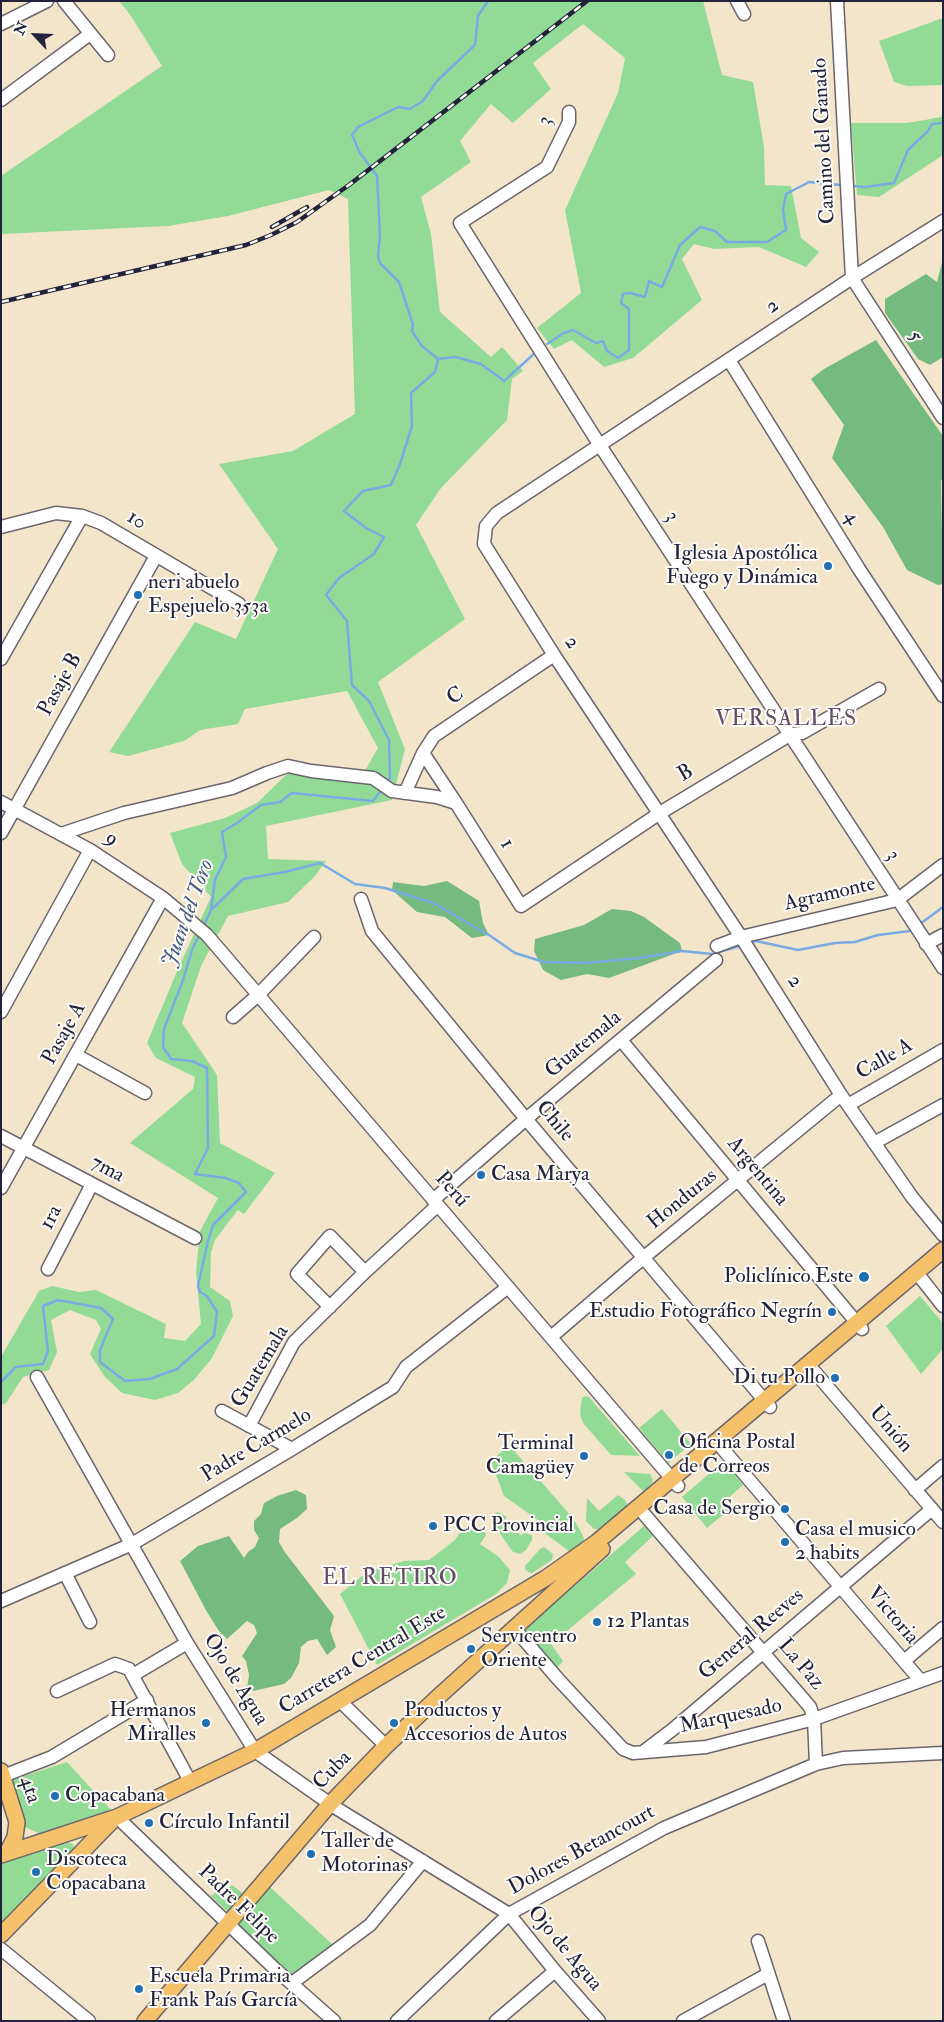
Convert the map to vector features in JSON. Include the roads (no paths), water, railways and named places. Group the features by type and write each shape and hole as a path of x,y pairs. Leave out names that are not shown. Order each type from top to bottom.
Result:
{"main road":[{"name":"Carretera Central Este","path":"4,1854 117,1817 255,1751 546,1578 597,1542 672,1478 719,1445 919,1276 943,1250"},
{"name":"Carretera Central Este","path":"919,1276 943,1261"},
{"name":"Carretera Central Este","path":"576,1572 644,1514 672,1478"},
{"name":"Cuba","path":"144,2021 330,1804 386,1746 576,1572"},
{"path":"546,1578 556,1590"},
{"path":"530,1587 543,1602"},
{"name":"4ta","path":"2,1774 17,1822 26,1832 47,1840"},
{"path":"1,1935 117,1817"},
{"name":"4ta","path":"4,1854 15,1837 17,1822"}],"street":[{"path":"1,24 47,1"},
{"path":"64,1 108,55"},
{"path":"737,1 744,14"},
{"name":"Camino del Ganado","path":"837,1 852,278"},
{"path":"1,100 90,34"},
{"name":"3","path":"569,112 569,122 548,167 460,223 599,444 943,968"},
{"name":"2","path":"943,221 852,278 497,513 486,526 484,544 554,655 742,936 845,1100 912,1197 943,1235"},
{"name":"5","path":"852,278 943,418"},
{"name":"4","path":"728,360 859,569 943,696"},
{"name":"10","path":"1,527 56,513 82,516 101,523 239,604"},
{"path":"1,659 82,516"},
{"name":"Pasaje B","path":"1,833 156,556"},
{"name":"C","path":"405,793 423,753 434,736 554,655"},
{"name":"B","path":"521,906 660,813 791,734 802,733 879,689"},
{"name":"1","path":"423,753 521,906"},
{"path":"60,834 124,813 232,788 288,766 311,771 373,778 383,785 405,793 437,797 456,803"},
{"name":"9","path":"1,802 90,850 163,898 193,922"},
{"path":"1,1012 90,850"},
{"name":"Agramonte","path":"717,946 742,936 897,900 943,865"},
{"name":"Pasaje A","path":"1,1188 163,898"},
{"name":"Chile","path":"361,899 372,932 526,1120 767,1404"},
{"name":"Perú","path":"193,922 207,935 672,1478"},
{"path":"926,944 943,935"},
{"path":"233,1017 258,995 314,936"},
{"name":"Guatemala","path":"249,1426 294,1342 435,1202 526,1120 716,960"},
{"name":"Argentina","path":"621,1040 860,1326"},
{"name":"Calle A","path":"845,1100 943,1050"},
{"path":"76,1054 145,1093"},
{"name":"Honduras","path":"551,1337 643,1258 739,1181 845,1100"},
{"path":"874,1142 943,1104"},
{"name":"7ma","path":"1,1136 195,1238"},
{"name":"1ra","path":"48,1269 92,1184"},
{"path":"330,1307 297,1274 330,1236 365,1272"},
{"path":"919,1276 943,1306"},
{"name":"Padre Carmelo","path":"1,1601 132,1544 292,1449 392,1386 406,1367 508,1287"},
{"name":"Unión","path":"811,1367 943,1522"},
{"name":"Ojo de Agua","path":"36,1377 188,1643 255,1751 330,1804 509,1914 599,2021"},
{"path":"222,1411 292,1449"},
{"name":"Victoria","path":"719,1445 920,1680"},
{"path":"915,1490 943,1466"},
{"name":"General Reeves","path":"643,1752 672,1730 932,1509"},
{"name":"La Paz","path":"644,1514 810,1707 814,1718 816,1764"},
{"path":"65,1573 90,1622"},
{"name":"Marquesado","path":"514,1628 558,1680 623,1749 633,1752 706,1747 814,1718 943,1673"},
{"path":"904,1661 943,1628"},
{"path":"133,1675 188,1643"},
{"path":"56,1692 115,1664 129,1669 148,1700 191,1783"},
{"path":"2,1774 52,1757 148,1700"},
{"path":"339,1700 386,1746"},
{"name":"Dolores Betancourt","path":"398,2021 509,1914 664,1828 816,1764 843,1758 943,1753"},
{"name":"Padre Felipe","path":"117,1817 334,2021"},
{"path":"292,1983 370,1925 423,1861"},
{"path":"758,1941 784,2021"},
{"path":"1,1950 89,2021"},
{"path":"496,2021 555,1971"},
{"path":"682,2021 768,1974"}],"waterway":[{"name":"Juan del Toro","path":"438,359 422,346 412,331 413,325 399,282 380,263 378,256 380,236 377,176 360,153 352,135 358,127 398,107 410,109 423,101 437,81 475,45 478,16 488,1"},
{"path":"854,186 865,187 894,183 908,150 928,131 932,124 943,123"},
{"path":"547,344 564,333 573,330 596,343 603,341 607,351 618,358 629,350 629,309 621,303 623,294 630,293 645,297 649,281 662,287 680,245 700,227 715,231 727,242 767,242 786,230 783,210 786,194 809,182 840,185"},
{"path":"438,359 455,357 481,364 504,381 536,352"},
{"name":"Juan del Toro","path":"387,782 390,778 389,740 369,701 352,685 347,621 326,595 339,578 374,554 384,537 366,528 344,511 363,491 391,485 412,426 411,393 435,372 438,359"},
{"name":"Juan del Toro","path":"203,927 211,910 215,880 226,857 222,832 261,805 280,802 292,793 373,801 383,788"},
{"path":"211,910 243,879 285,872 320,863 355,884 385,888 433,903 489,935 515,953 544,962 585,963 639,958 682,951 712,954 743,945"},
{"path":"920,924 943,907"},
{"path":"750,943 756,941 798,950 835,943 855,942 878,935 910,931 913,928"},
{"name":"Juan del Toro","path":"1,1382 16,1367 43,1364 48,1351 43,1306 58,1300 101,1308 113,1319 100,1350 100,1362 125,1381 150,1379 177,1369 214,1336 217,1312 207,1296 200,1292 198,1286 213,1225 246,1192 239,1183 225,1178 195,1174 208,1148 207,1068 192,1061 171,1059 163,1047 164,1029 182,983 193,947 200,934"}],"railway":[{"path":"1,302 246,245 297,222 349,185 587,1"},
{"path":"272,227 307,207"}],"place":[{"name":"Iglesia Apostólica Fuego y Dinámica","path":"828,566"},
{"name":"neri abuelo Espejuelo 353a","path":"138,595"},
{"name":"Casa Marya","path":"481,1175"},
{"name":"Policlínico Este","path":"864,1277"},
{"name":"Estudio Fotográfico Negrín","path":"832,1312"},
{"name":"Di tu Pollo","path":"835,1378"},
{"name":"Oficina Postal de Correos","path":"669,1455"},
{"name":"Terminal Camagüey","path":"584,1456"},
{"name":"Casa de Sergio","path":"785,1509"},
{"name":"PCC Provincial","path":"433,1526"},
{"name":"Casa el musico 2 habits","path":"785,1542"},
{"name":"12 Plantas","path":"597,1622"},
{"name":"Servicentro Oriente","path":"471,1649"},
{"name":"Hermanos Miralles","path":"206,1723"},
{"name":"Productos y Accesorios de Autos","path":"394,1723"},
{"name":"Copacabana","path":"55,1796"},
{"name":"Círculo Infantil","path":"149,1823"},
{"name":"Taller de Motorinas","path":"311,1854"},
{"name":"Discoteca Copacabana","path":"36,1872"},
{"name":"Escuela Primaria Frank País García","path":"139,1989"}],"district":[{"name":"VERSALLES","path":"786,720"},
{"name":"EL RETIRO","path":"390,1579"}]}
